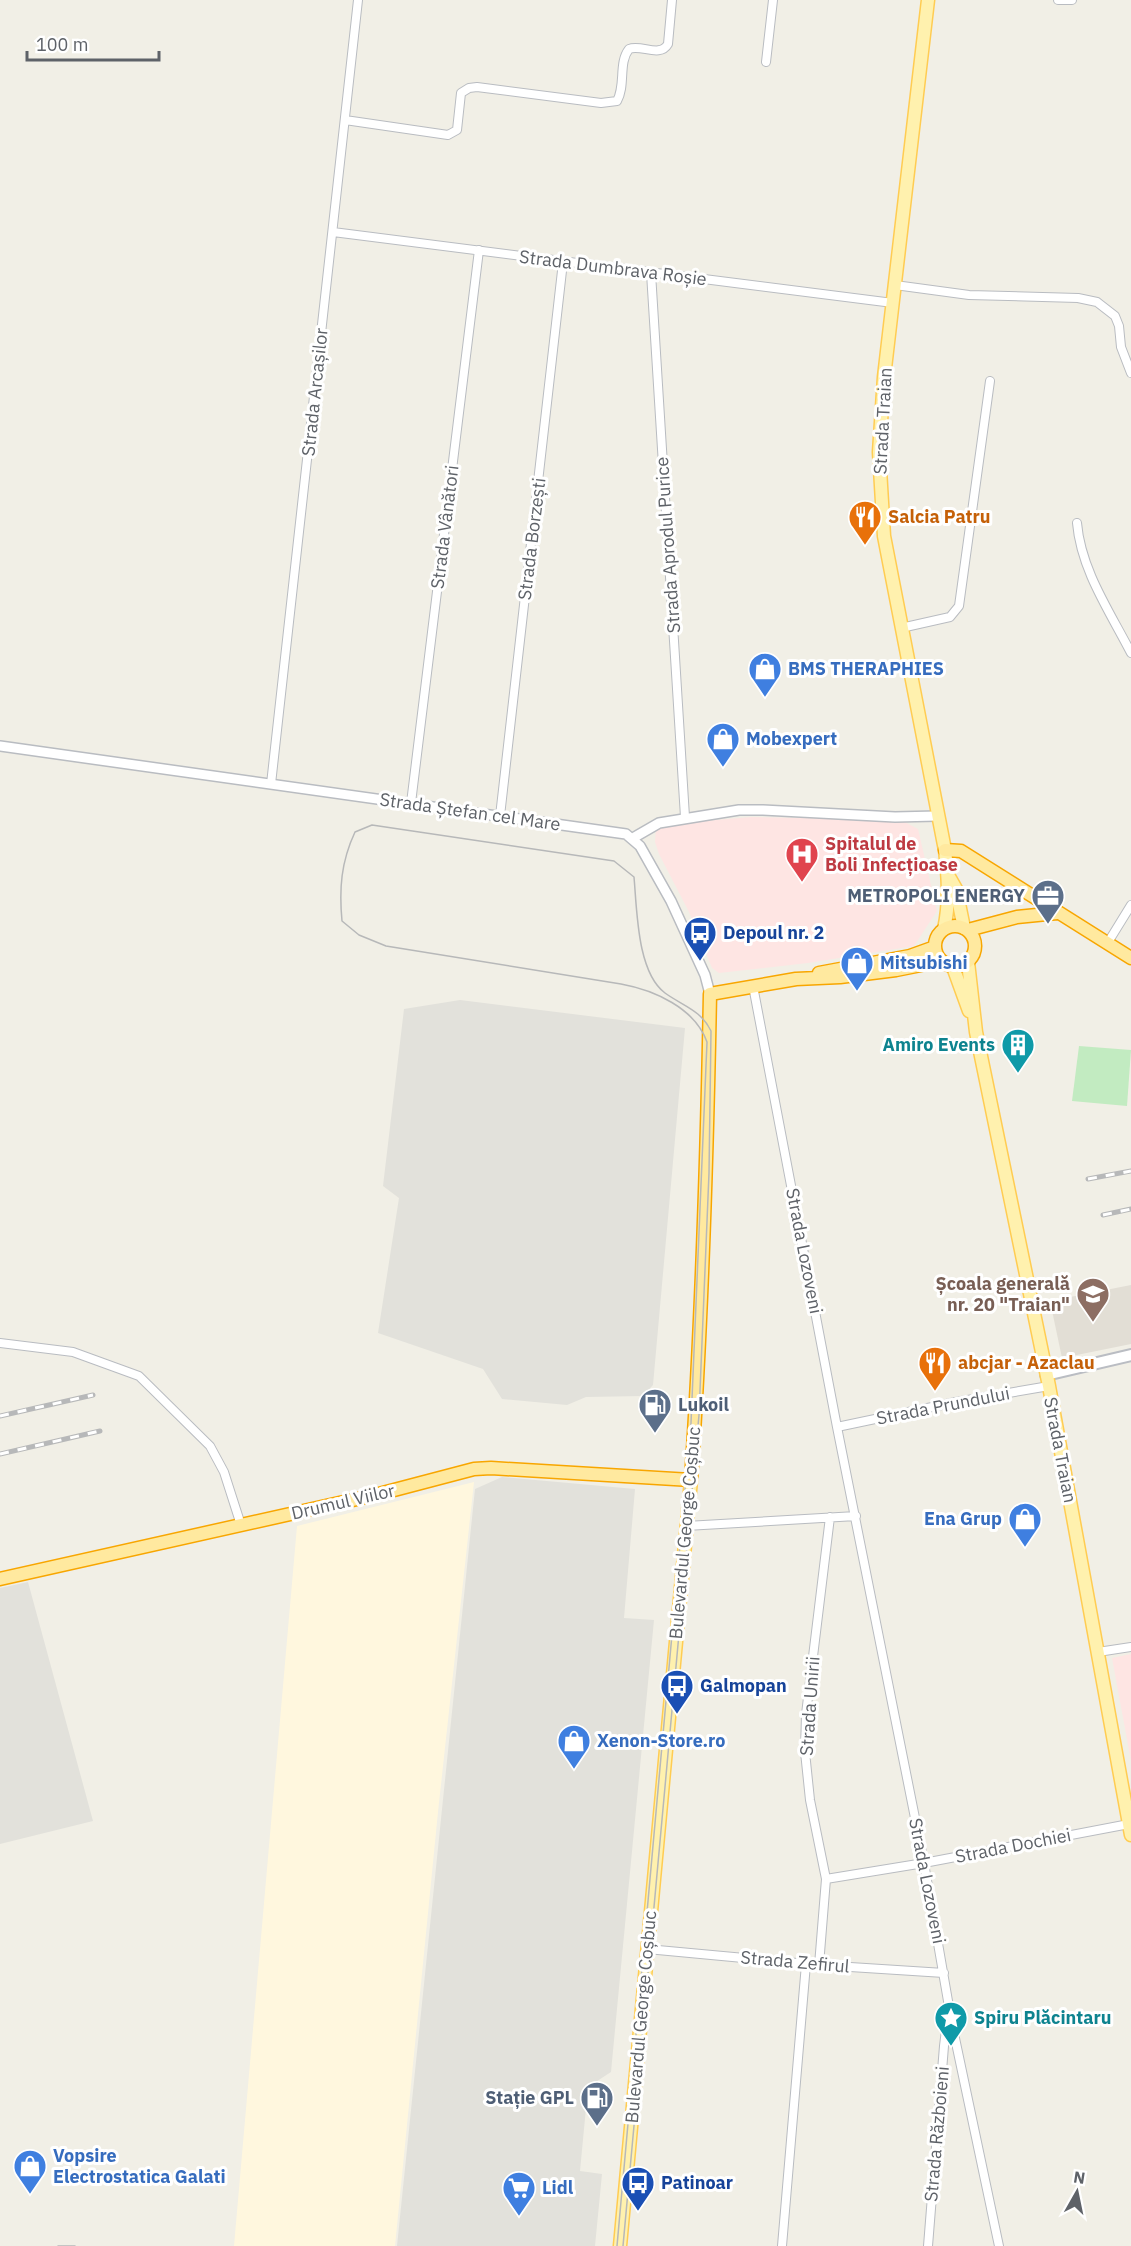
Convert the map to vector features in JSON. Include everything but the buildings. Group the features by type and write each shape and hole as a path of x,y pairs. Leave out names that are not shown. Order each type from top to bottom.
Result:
{"highway":[{"path":"945,850 961,851 1131,958"},
{"path":"947,964 935,947 937,937 944,929 958,926 966,929 990,925 1031,914 1058,914"},
{"path":"710,994 796,980 968,962 974,953 975,944 990,925"},
{"path":"966,929 975,944"},
{"path":"796,980 832,970 910,956 935,947"},
{"name":"Bulevardul George Coșbuc","path":"691,1480 696,1418 706,1187 710,994"},
{"name":"Drumul Viilor","path":"0,1579 241,1525 474,1469 491,1468 691,1480"}],"main road":[{"name":"Strada Traian","path":"928,0 884,376 879,462 884,536 945,850 948,874 947,915 944,929"},
{"name":"Strada Traian","path":"948,874 956,890 966,929"},
{"name":"Strada Traian","path":"968,962 976,1032 1047,1381 1130,1829"},
{"name":"Strada Traian","path":"947,964 976,1032"},
{"name":"Strada Prundului","path":"1047,1381 1131,1354"},
{"name":"Bulevardul George Coșbuc","path":"620,2246 691,1480"}],"street":[{"name":"Strada Arcașilor","path":"272,784 358,0"},
{"path":"345,120 452,134 458,126 461,93 469,88 477,87 601,103 618,101 622,91 624,58 629,49 634,47 661,50 668,44 672,0"},
{"path":"766,62 773,0"},
{"path":"1058,0 1072,0"},
{"name":"Strada Dumbrava Roșie","path":"333,232 893,303"},
{"name":"Strada Vânători","path":"411,803 479,250"},
{"name":"Strada Borzești","path":"500,816 564,262"},
{"name":"Strada Aprodul Purice","path":"651,273 685,818"},
{"path":"895,285 969,295 1078,298 1097,302 1115,316 1119,326 1121,346 1131,373"},
{"path":"901,628 950,617 959,606 990,381"},
{"path":"1077,523 1088,570 1131,653"},
{"name":"Strada Ștefan cel Mare","path":"0,746 614,831 633,838"},
{"path":"633,838 651,825 739,810 895,817 937,816"},
{"name":"Bulevardul George Coșbuc","path":"633,838 648,858 671,901 705,975 710,994"},
{"path":"1107,944 1131,905"},
{"name":"Strada Lozoveni","path":"753,986 837,1427 924,1863 952,2024 999,2246"},
{"path":"0,1343 73,1352 139,1376 210,1446 224,1472 241,1525"},
{"name":"Strada Prundului","path":"837,1427 1047,1381"},
{"path":"686,1526 856,1515"},
{"name":"Strada Unirii","path":"819,1965 826,1879 810,1800 805,1752 806,1714 830,1517"},
{"path":"1098,1652 1131,1647"},
{"name":"Strada Dochiei","path":"826,1879 1130,1829"},
{"name":"Strada Zefirul","path":"647,1949 806,1964 944,1973"},
{"path":"782,2246 806,1964"},
{"name":"Strada Războieni","path":"928,2246 945,2038 946,2030 952,2024"}],"shaded area":[{"name":"Spitalul de Boli Infecțioase","path":"751,817 901,820 918,829 937,911 914,946 808,963 719,973 712,968 689,912 659,854 655,842 656,829 693,822"},
{"path":"460,1000 685,1028 653,1385 643,1396 586,1397 567,1405 502,1399 483,1369 378,1333 399,1198 383,1186 404,1009"},
{"name":"Școala generală nr. 20 \"Traian\"","path":"1131,1285 1131,1344 1062,1358 1050,1301"},
{"path":"502,1477 635,1489 624,1618 654,1620 611,2072 588,2087 580,2171 602,2174 595,2246 397,2246 475,1489"},
{"path":"474,1482 438,1812 395,2246 234,2246 297,1526"},
{"path":"28,1582 93,1821 0,1844 0,1588"},
{"path":"1131,1654 1131,1761 1112,1658"}],"green space":[{"path":"1079,1046 1131,1050 1127,1106 1072,1101"}],"tram line":[{"path":"617,2246 691,1423 707,1042 693,1019 683,1010 660,996 634,987 386,946 359,935 342,921 342,876 355,832 372,825 614,861 634,877 640,939 649,971 665,993 697,1013 711,1031 709,1173 699,1415 623,2246"},
{"path":"58,2246 75,2246"}],"railway":[{"path":"1088,1179 1131,1171"},
{"path":"1103,1215 1131,1209"},
{"path":"0,1416 93,1395"},
{"path":"0,1454 100,1431"}],"place":[{"name":"Salcia Patru","path":"865,546"},
{"name":"BMS THERAPHIES","path":"765,698"},
{"name":"Mobexpert","path":"723,768"},
{"name":"Spitalul de Boli Infecțioase","path":"802,883"},
{"name":"METROPOLI ENERGY","path":"1048,925"},
{"name":"Depoul nr. 2","path":"700,962"},
{"name":"Mitsubishi","path":"857,992"},
{"name":"Amiro Events","path":"1018,1074"},
{"name":"Școala generală nr. 20 \"Traian\"","path":"1093,1323"},
{"name":"abcjar - Azaclau","path":"935,1392"},
{"name":"Lukoil","path":"655,1434"},
{"name":"Ena Grup","path":"1025,1548"},
{"name":"Galmopan","path":"677,1715"},
{"name":"Xenon-Store.ro","path":"574,1770"},
{"name":"Spiru Plăcintaru","path":"951,2047"},
{"name":"Stație GPL","path":"597,2127"},
{"name":"Vopsire Electrostatica Galati","path":"30,2195"},
{"name":"Patinoar","path":"638,2212"},
{"name":"Lidl","path":"519,2217"}]}
